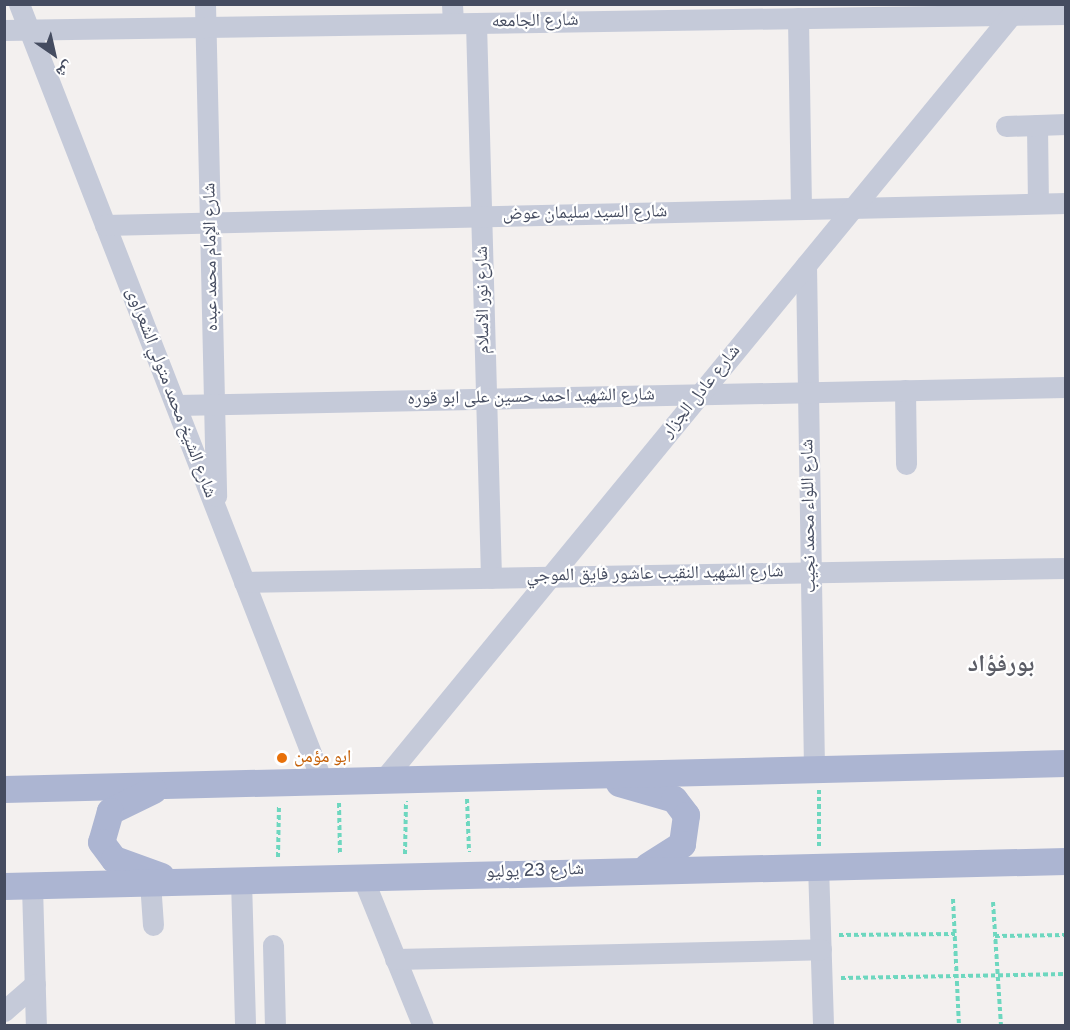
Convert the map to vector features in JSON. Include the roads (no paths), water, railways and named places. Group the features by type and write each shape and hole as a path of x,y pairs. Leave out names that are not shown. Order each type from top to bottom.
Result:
{"main road":[{"path":"4,789 816,768 1065,764"},
{"path":"589,775 665,795 686,814 682,844 640,869"},
{"path":"162,785 111,811 101,842 114,859 162,881"},
{"name":"شارع 23 يوليو","path":"4,886 640,869 1065,861"}],"street":[{"name":"شارع الشيخ محمد متولي الشعراوى","path":"19,4 244,582 330,781"},
{"name":"شارع الإمام محمد عبده","path":"205,4 212,223 216,510"},
{"name":"شارع الجامعه","path":"4,30 206,27 453,14 476,22 629,12 798,18 873,11 1016,10 1065,14"},
{"name":"شارع عادل الجزار","path":"395,779 550,577 1016,10"},
{"path":"798,18 801,209"},
{"name":"شارع نور الاسلام","path":"476,22 491,578"},
{"path":"1006,126 1065,124"},
{"path":"1037,125 1038,203"},
{"name":"شارع السيد سليمان عوض","path":"105,225 1065,203"},
{"name":"شارع اللواء محمد نجيب","path":"806,265 816,768"},
{"name":"شارع الشهيد احمد حسين على ابو قوره","path":"176,405 1065,387"},
{"path":"905,390 906,464"},
{"name":"شارع الشهيد النقيب عاشور فايق الموجي","path":"244,582 1065,568"},
{"path":"818,865 823,1026"},
{"path":"351,877 396,959 423,1026"},
{"path":"241,880 245,1026"},
{"path":"153,925 162,881"},
{"path":"32,886 36,1026"},
{"path":"396,959 820,942"},
{"path":"273,945 274,1026"},
{"path":"4,1011 35,984"}],"place":[{"name":"ابو مؤمن","path":"282,758"}],"district":[{"name":"بورفؤاد","path":"1001,666"}]}
